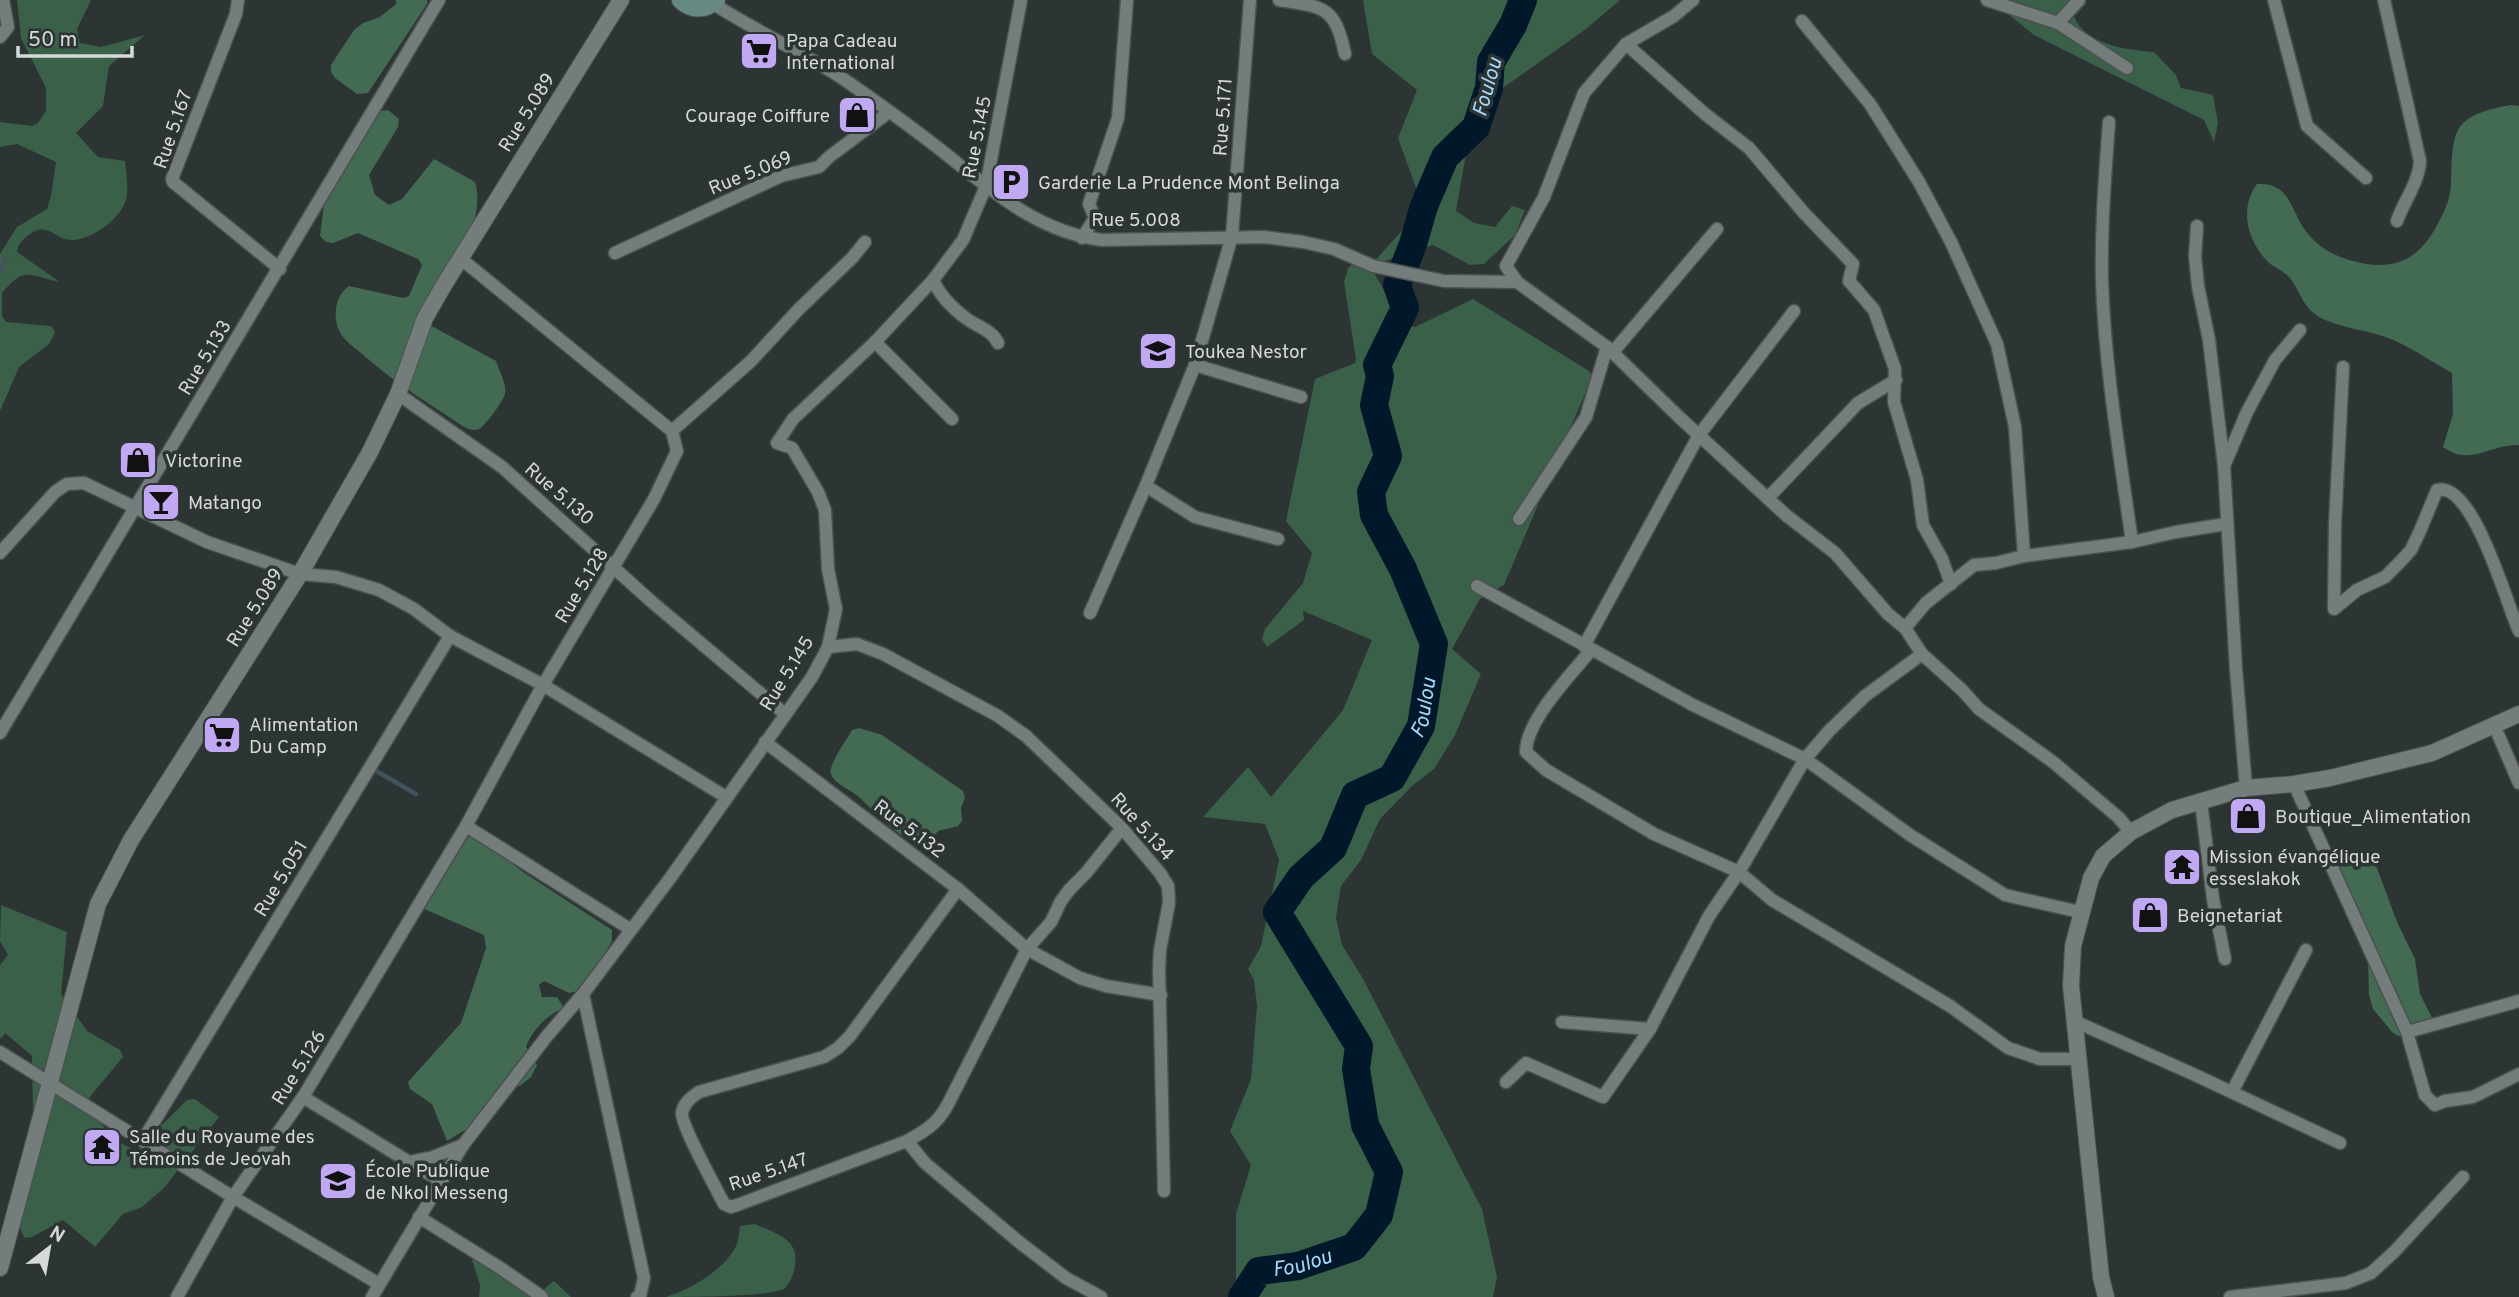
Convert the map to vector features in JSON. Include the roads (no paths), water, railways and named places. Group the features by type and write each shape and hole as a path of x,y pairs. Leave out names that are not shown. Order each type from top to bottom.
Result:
{"main road":[{"path":"681,0 684,4 698,8 714,2"}],"street":[{"path":"0,37 8,27 3,0"},
{"name":"Rue 5.167","path":"238,0 236,14 172,179 279,269"},
{"name":"Rue 5.133","path":"0,733 439,0"},
{"name":"Rue 5.089","path":"0,1268 98,904 131,840 300,574 370,452 398,394 425,318 621,0"},
{"name":"Rue 5.145","path":"372,1297 463,1144 583,994 671,877 812,677 828,647 836,609 828,569 825,510 818,492 792,448 776,443 793,419 875,342 933,280 963,240 986,186 1021,0"},
{"path":"1082,238 1096,218 1089,204 1118,118 1127,0"},
{"name":"Rue 5.171","path":"1090,613 1195,365 1232,236 1250,0"},
{"path":"1279,0 1316,6 1328,13 1340,27 1345,54"},
{"path":"1693,0 1674,16 1626,44 1584,93 1544,197 1506,267 1517,282 1610,349 1768,498 1835,553 1888,614 1905,628 1922,654 1979,709 2053,762 2118,817 2131,832"},
{"path":"1987,0 2058,23 2127,68"},
{"path":"2058,23 2079,0"},
{"path":"2274,0 2307,125 2366,178"},
{"path":"2384,0 2420,161 2419,175 2404,201 2397,221"},
{"name":"Rue 5.008","path":"714,2 839,77 1017,210 1055,229 1082,238 1133,240 1232,236 1303,242 1334,249 1373,266 1411,275 1444,281 1517,282"},
{"path":"1802,21 1870,104 1919,182 1951,242 1997,344 2015,427 2024,556"},
{"path":"1626,44 1705,114 1749,148 1804,214 1853,264 1849,281 1874,310 1895,369 1894,402 1917,480 1923,525 1942,559 1951,584"},
{"name":"Rue 5.069","path":"615,253 781,176 819,167 889,112"},
{"path":"2109,122 2103,197 2102,283 2113,410 2132,542"},
{"path":"2197,226 2195,256 2198,286 2209,340 2224,466 2246,788"},
{"path":"1519,519 1586,416 1610,349 1717,229"},
{"path":"460,258 672,430 751,361 865,242"},
{"path":"933,280 945,301 967,319 995,336 998,343"},
{"path":"1794,311 1699,435 1588,648 1542,712 1526,741 1526,752 1546,769 1654,834 1739,873 1772,900 1950,1006 2008,1048 2040,1059 2078,1059"},
{"path":"2224,466 2247,412 2275,360 2300,330"},
{"path":"875,342 952,419"},
{"path":"1195,365 1301,397"},
{"path":"2343,367 2335,524 2334,608 2357,590 2385,577 2411,550 2429,514 2433,496 2442,488 2455,494 2475,521 2489,550 2519,631"},
{"path":"1768,498 1858,404 1896,380"},
{"name":"Rue 5.130","path":"398,394 502,467 652,602 785,714"},
{"name":"Rue 5.128","path":"466,826 542,685 615,567 673,461 677,451 672,430"},
{"path":"0,553 55,492 67,484 84,482 206,542 300,574 336,577 379,590 414,610 450,636 542,685 726,797"},
{"path":"1146,486 1195,517 1278,539"},
{"path":"1905,628 1926,603 1974,565 2132,542 2226,524"},
{"path":"1477,586 1693,705 1805,759 1910,835 2005,895 2080,912"},
{"name":"Rue 5.051","path":"143,1140 450,636"},
{"name":"Rue 5.134","path":"828,647 857,644 883,654 999,716 1026,736 1122,828 1160,873 1168,886 1170,903 1160,950 1164,1191"},
{"path":"1506,1082 1526,1063 1603,1097 1650,1029 1709,916 1739,873 1805,759 1865,696 1922,654"},
{"path":"2106,1297 2101,1277 2071,986 2073,946 2080,912 2091,878 2103,856 2131,832 2172,810 2246,788 2294,784 2432,753 2519,714"},
{"path":"2494,725 2519,783"},
{"name":"Rue 5.132","path":"765,742 958,889 1027,949 1080,978 1106,986 1161,995"},
{"path":"2294,784 2407,1032 2425,1095 2435,1105 2473,1097 2519,1074"},
{"path":"2201,802 2213,900 2225,959"},
{"path":"466,826 630,929"},
{"name":"Rue 5.126","path":"177,1297 233,1198 303,1097 466,826"},
{"name":"Rue 5.147","path":"958,889 850,1036 838,1048 824,1057 699,1092 687,1100 682,1113 686,1128 724,1204 731,1207 907,1140 929,1129 940,1118 1027,949 1051,922 1070,889 1122,828"},
{"path":"2232,1092 2306,950"},
{"path":"583,994 644,1278 640,1296 637,1297"},
{"path":"2407,1032 2519,1002"},
{"path":"2074,1021 2340,1143"},
{"path":"1562,1022 1650,1029"},
{"path":"0,1052 233,1198 379,1284"},
{"path":"303,1097 441,1181"},
{"path":"907,1140 933,1170 1019,1242 1066,1278 1101,1297"},
{"path":"409,1161 433,1157 463,1144"},
{"path":"2230,1297 2346,1283 2371,1273 2463,1177"},
{"path":"419,1217 542,1297"}],"waterway":[{"name":"Foulou","path":"1242,1297 1259,1271 1298,1266 1354,1247 1379,1215 1389,1172 1365,1125 1356,1069 1359,1046 1277,912 1301,877 1333,848 1355,795 1392,778 1421,726 1434,644 1403,569 1374,515 1371,492 1388,456 1374,405 1380,376 1377,365 1405,308 1397,285 1424,206 1445,157 1476,127 1489,88 1491,62 1513,25 1523,0"},
{"path":"0,271 6,259"},
{"path":"373,769 416,794"}],"place":[{"name":"Papa Cadeau International","path":"759,51"},
{"name":"Courage Coiffure","path":"857,115"},
{"name":"Garderie La Prudence Mont Belinga","path":"1011,182"},
{"name":"Toukea Nestor","path":"1158,351"},
{"name":"Victorine","path":"138,460"},
{"name":"Matango","path":"161,502"},
{"name":"Alimentation Du Camp","path":"222,735"},
{"name":"Boutique_Alimentation","path":"2248,816"},
{"name":"Mission évangélique esseslakok","path":"2182,867"},
{"name":"Beignetariat","path":"2150,915"},
{"name":"Salle du Royaume des Témoins de Jeovah","path":"102,1147"},
{"name":"École Publique de Nkol Messeng","path":"338,1181"}]}
